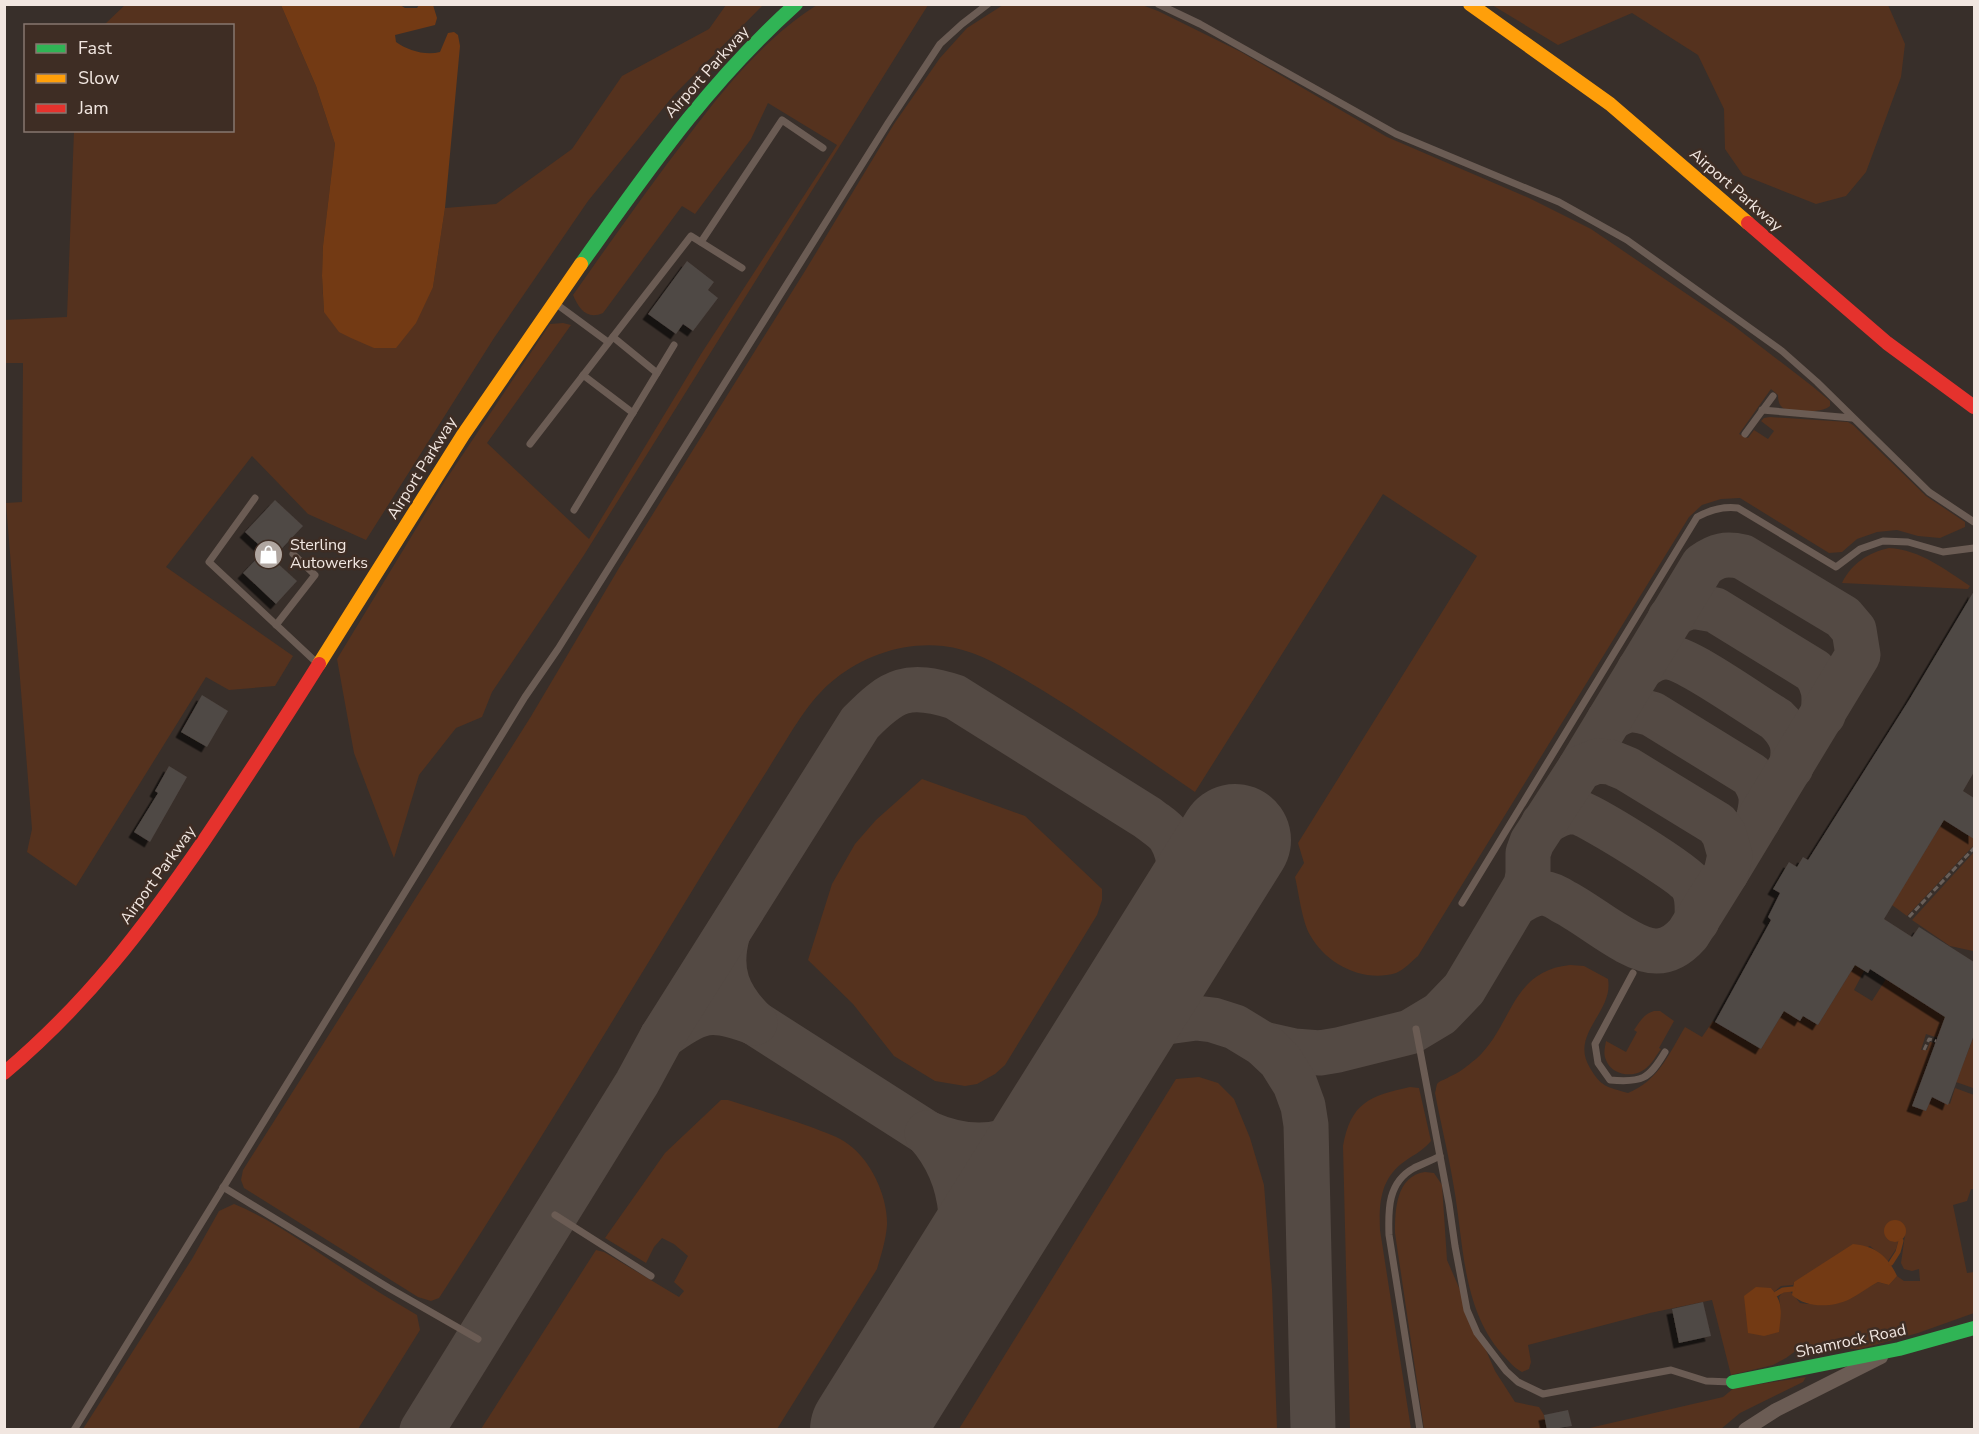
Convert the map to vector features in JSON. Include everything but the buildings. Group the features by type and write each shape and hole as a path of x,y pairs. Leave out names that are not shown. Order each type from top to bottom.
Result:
{"main road":[{"name":"Airport Parkway","path":"4,1073 60,1026 118,957 184,869 265,751 447,458 554,302 692,111 740,56 796,4"},
{"name":"Airport Parkway","path":"1470,4 1610,104 1887,343 1974,407"},
{"name":"Shamrock Road","path":"1733,1382 1899,1348 1974,1328"}],"street":[{"path":"1745,1430 1776,1410 1899,1348"}],"lane":[{"path":"74,1430 525,696 558,649 888,123 940,44 988,4"},
{"path":"1158,4 1200,24 1396,134 1559,202 1627,240 1782,351 1817,382 1929,492 1974,522"},
{"path":"701,242 782,120 823,148"},
{"path":"530,444 691,236 742,268"},
{"path":"554,302 657,373"},
{"path":"574,510 674,345"},
{"path":"582,375 633,413"},
{"path":"1745,434 1773,396"},
{"path":"1762,410 1852,418"},
{"path":"255,498 209,562 319,665"},
{"path":"1462,903 1697,517 1719,508 1738,508 1836,567 1860,549 1883,541 1908,542 1943,552 1974,548"},
{"path":"276,625 315,575 293,554"},
{"path":"1633,973 1594,1044 1598,1063 1610,1080 1631,1082 1645,1077 1656,1067 1665,1052"},
{"path":"1416,1029 1467,1310 1477,1333 1492,1354 1518,1382 1543,1394 1671,1370 1706,1381 1733,1382"},
{"path":"1420,1430 1389,1234 1388,1205 1395,1184 1412,1169 1440,1156"},
{"path":"223,1187 478,1339"},
{"path":"555,1215 651,1276"}],"path":[{"path":"1909,917 1974,848"},
{"path":"1924,1050 1929,1039 1936,1041"}],"shaded area":[{"path":"125,5 281,5 316,86 335,144 323,246 324,312 433,287 445,208 496,204 572,149 622,76 709,29 726,5 763,5 673,96 588,201 494,338 366,540 308,514 252,456 166,567 293,656 275,686 229,690 206,677 76,886 27,852 32,829 6,503 22,502 23,363 5,363 4,320 67,317 74,132 234,132 234,24 105,24"},
{"path":"281,5 400,5 405,8 417,8 419,5 433,5 437,18 435,25 395,35 396,42 416,52 440,52 448,33 454,32 458,35 460,46 445,208 433,287 416,323 396,348 374,348 339,332 324,312 323,246 335,144 316,86"},
{"path":"817,5 928,5 584,555 492,692 482,717 456,728 419,775 394,858 354,753 337,659 445,481 550,324 571,325 487,443 589,539 701,354 837,145 768,103 751,139 695,214 682,206 603,313 592,315 584,312 573,295 659,174 732,81 781,32"},
{"path":"1003,5 1142,5 1158,11 1241,52 1387,137 1529,198 1591,229 1734,326 1830,401 1830,406 1821,410 1807,412 1787,410 1783,408 1778,395 1771,389 1739,434 1748,438 1754,430 1768,439 1774,431 1761,421 1770,417 1848,422 1926,496 1965,522 1965,527 1940,538 1918,536 1897,530 1877,532 1857,539 1842,552 1829,553 1740,498 1721,499 1702,505 1689,517 1418,956 1399,972 1383,975 1359,973 1347,969 1326,955 1310,935 1295,877 1304,863 1298,843 1477,556 1383,494 1195,792 1042,690 969,652 943,646 914,646 886,652 859,663 825,687 801,717 541,1138 439,1298 431,1301 418,1297 244,1188 241,1180 243,1170 530,718 619,568 894,124 940,58 967,28"},
{"path":"1492,5 1888,5 1905,44 1901,77 1866,172 1846,196 1816,204 1743,175 1725,149 1724,109 1698,55 1632,13 1558,45"},
{"path":"1889,548 1922,556 1970,586 1968,589 1842,583 1861,560"},
{"path":"922,779 1025,816 1102,889 1102,900 1097,915 1005,1065 995,1074 977,1084 965,1086 935,1081 894,1056 853,1004 808,960 832,884 855,844 876,820"},
{"path":"1944,820 1969,836 1974,831 1974,845 1907,916 1892,905"},
{"path":"1974,852 1973,951 1950,946 1912,920"},
{"path":"1570,965 1584,966 1608,979 1605,1002 1588,1034 1585,1056 1590,1068 1601,1083 1628,1093 1647,1081 1662,1066 1685,1027 1702,1037 1713,1021 1761,1049 1790,1001 1803,1016 1818,1025 1855,965 1864,971 1854,990 1872,1001 1886,979 1945,1017 1938,1038 1926,1034 1921,1050 1927,1050 1930,1042 1935,1043 1912,1106 1926,1111 1932,1097 1950,1104 1955,1088 1974,1095 1974,1189 1971,1189 1967,1201 1953,1205 1967,1273 1974,1272 1974,1313 1918,1333 1860,1349 1807,1347 1797,1350 1773,1365 1731,1375 1712,1300 1650,1313 1528,1345 1531,1362 1529,1369 1522,1372 1516,1368 1489,1336 1472,1296 1463,1253 1452,1176 1435,1093 1438,1083 1476,1059 1488,1046 1524,989 1535,978 1550,969","holes":["1905,1235 1901,1263 1904,1269 1912,1271 1919,1269 1920,1281 1904,1281 1897,1276 1889,1285 1878,1282 1849,1298 1834,1303 1800,1303 1790,1291 1783,1292 1779,1297 1781,1311 1771,1288 1774,1292 1781,1286 1793,1285 1794,1282 1870,1246 1888,1261 1898,1242 1891,1242"]},
{"path":"1654,1011 1660,1011 1674,1021 1653,1061 1642,1071 1632,1074 1612,1069 1605,1058 1606,1041 1626,1052 1637,1032 1634,1030 1638,1024"},
{"path":"1974,1036 1974,1088 1973,1088 1956,1082"},
{"path":"1199,1077 1218,1083 1234,1099 1250,1138 1264,1185 1272,1289 1277,1429 959,1429 1176,1079"},
{"path":"1410,1087 1419,1088 1431,1141 1401,1164 1389,1178 1382,1194 1380,1230 1411,1429 1350,1429 1343,1146 1351,1119 1364,1103 1384,1094"},
{"path":"721,1100 728,1100 791,1120 844,1141 864,1159 871,1169 881,1191 887,1214 886,1236 877,1269 777,1429 481,1429 596,1250 604,1252 679,1297 684,1291 674,1282 688,1256 674,1244 662,1238 654,1247 646,1263 605,1238 665,1153"},
{"path":"1425,1172 1434,1173 1442,1185 1447,1260 1495,1371 1515,1402 1539,1407 1544,1415 1547,1429 1424,1429 1395,1233 1399,1195 1408,1180"},
{"path":"234,1204 276,1225 417,1315 420,1330 358,1429 83,1429 192,1259 219,1211"},
{"path":"1895,1220 1903,1223 1906,1231 1903,1239 1895,1242 1887,1239 1884,1231 1887,1223"},
{"path":"1853,1244 1868,1247 1885,1258 1897,1276 1889,1285 1878,1282 1850,1299 1827,1305 1804,1302 1792,1295 1794,1282"},
{"path":"1756,1287 1771,1288 1775,1293 1781,1308 1779,1332 1764,1336 1748,1333 1744,1296"},
{"path":"1806,1377 1803,1382 1740,1413 1721,1429 1581,1430 1723,1397 1734,1388"}],"waterway":[{"path":"1891,1263 1898,1252 1901,1241"},
{"path":"1776,1294 1783,1290 1793,1289"}],"taxiway":[{"path":"1580,768 1703,565 1708,562 1722,556 1743,557 1843,617 1854,630 1858,655 1726,873"},
{"path":"1670,618 1679,611 1692,606 1715,610 1814,671 1823,691 1823,715"},
{"path":"1639,670 1652,660 1668,657 1691,666 1722,684 1776,719 1781,725 1793,747 1791,767"},
{"path":"422,1430 637,1083 662,1037 860,723 882,702 902,692 913,690 939,692 955,697 1160,827 1170,837 1178,858 1181,881 1180,928"},
{"path":"1609,720 1629,710 1652,714 1751,775 1761,796 1758,820"},
{"path":"1263,1044 1294,1051 1320,1053 1338,1050 1410,1032 1440,1014 1464,989 1526,885 1528,853 1532,842 1580,768 1597,761 1610,762 1627,769 1717,824 1724,834 1730,855 1726,873 1688,934 1666,950 1647,950 1635,945 1549,894 1535,894 1524,899 1521,901 1517,903 1514,905"},
{"path":"1543,824 1559,815 1577,812 1637,845 1691,884 1696,897 1697,921"},
{"path":"662,1037 686,1021 706,1013 727,1014 755,1023 738,1003 727,982 724,959 728,933"},
{"path":"1104,1046 1152,1024 1196,1018 1213,1020 1235,1027 1263,1044 1280,1060 1295,1084 1303,1106 1306,1125 1313,1430"},
{"path":"755,1023 927,1133"},
{"path":"948,1297 959,1255 961,1212 951,1171 941,1151 927,1133 968,1145 987,1145 1006,1141 1023,1135 1040,1125 1072,1098"}],"runway":[{"path":"866,1430 1235,840"}],"traffic: fast":[{"path":"581,264 656,161 707,96 764,34 796,4"},
{"path":"1733,1382 1899,1349 1974,1328"}],"traffic: slow":[{"path":"1470,4 1610,104 1748,223"},
{"path":"319,664 463,435 581,264"}],"traffic: jam":[{"path":"1748,223 1887,343 1974,407"},
{"path":"4,1073 88,992 160,903 263,752 319,664"}],"place":[{"name":"Sterling Autowerks","path":"269,554"}]}
